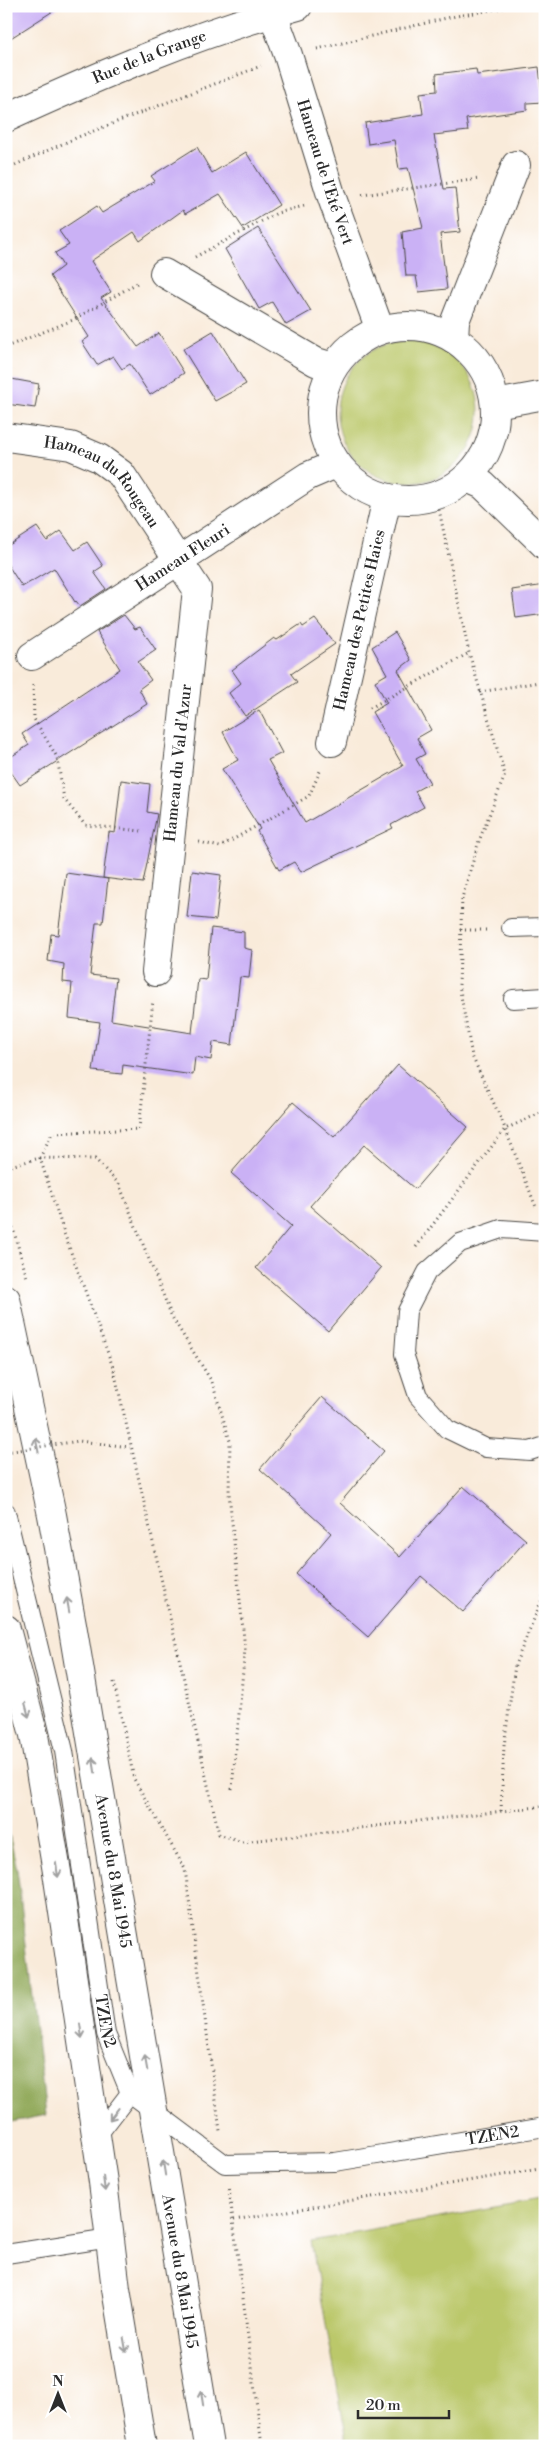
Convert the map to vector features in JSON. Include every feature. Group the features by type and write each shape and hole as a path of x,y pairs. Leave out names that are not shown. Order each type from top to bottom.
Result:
{"street":[{"name":"Hameau de l'Eté Vert","path":"280,8 288,55 332,198 380,330"},
{"name":"Rue de la Grange","path":"6,118 142,60 280,8"},
{"path":"454,339 455,321 516,165"},
{"path":"164,273 316,362 333,367"},
{"path":"405,326 431,329 454,339 474,356 488,379 495,404 494,431 484,457 467,478 443,494 416,500 387,498 368,491 350,479 336,464 325,441 320,416 323,391 333,367 354,345 380,330 405,326"},
{"path":"495,404 545,395"},
{"name":"Hameau du Rougeau","path":"6,437 71,446 99,458 121,474 177,560"},
{"name":"Hameau Fleuri","path":"32,656 308,476 336,464"},
{"path":"467,478 483,485 545,544"},
{"name":"Hameau des Petites Haies","path":"332,742 387,498"},
{"name":"Hameau du Val d'Azur","path":"156,972 196,589 177,560"},
{"name":"Avenue du 8 Mai 1945","path":"6,1299 52,1515 209,2446"},
{"path":"6,1629 35,1745 57,1872 97,2136 116,2289 142,2446"}],"lane":[{"path":"511,928 545,927"},
{"path":"513,999 545,997"},
{"path":"545,1232 501,1229 460,1243 438,1262 427,1272 407,1311 404,1354 418,1396 447,1429 486,1448 530,1451 545,1446"},
{"name":"TZEN2","path":"6,1512 64,1750 106,2034 130,2093"},
{"path":"97,2136 130,2093 225,2164"},
{"name":"TZEN2","path":"225,2164 335,2162 545,2127"},
{"path":"6,2254 110,2238"}],"path":[{"path":"6,169 78,137 288,55 451,17 514,6"},
{"path":"6,347 73,320 130,286 164,273 276,213 332,198 479,180 516,165"},
{"path":"436,496 469,653 505,774 479,841 462,898 459,986 472,1056 505,1129 536,1209"},
{"path":"480,692 545,681"},
{"path":"156,972 139,1129 52,1133 40,1158 64,1233 114,1370 219,1834 242,1842 545,1806"},
{"path":"438,1262 416,1247 505,1129 545,1111"},
{"path":"6,1167 40,1158 95,1159 118,1184 172,1317 212,1382 230,1441 229,1493 245,1649 232,1789"},
{"path":"6,1203 28,1284"},
{"path":"62,1433 66,1452"},
{"path":"6,1452 79,1441 130,1447"},
{"path":"502,1811 504,1746 515,1665 545,1592"},
{"path":"112,1673 134,1779 185,1869 234,2220 262,2446"},
{"path":"234,2220 545,2168"}],"green space":[{"path":"408,341 422,342 435,346 459,361 474,385 478,398 478,426 474,439 459,463 435,478 422,482 408,483 394,482 381,478 357,463 342,439 338,426 337,412 338,398 342,385 357,361 381,346 394,342"},
{"path":"6,1821 17,1869 46,2115 6,2123"},
{"path":"545,2199 545,2446 348,2446 311,2241"}],"building":[{"path":"6,6 61,6 6,41"},
{"path":"539,67 543,102 527,103 527,110 466,119 468,131 434,135 444,189 455,188 460,232 440,234 447,289 419,292 416,276 406,276 402,232 423,228 408,168 399,169 394,140 368,144 365,123 423,114 420,93 437,91 436,74 476,69 477,75"},
{"path":"197,147 212,173 246,152 279,205 243,228 220,194 185,214 183,210 140,241 134,232 91,261 111,292 101,298 138,347 159,333 184,373 150,395 130,364 122,369 113,356 97,365 82,342 89,337 50,276 63,266 55,253 69,245 59,231 97,206 102,213 155,181 151,176"},
{"path":"258,228 311,311 286,325 272,302 259,309 225,249"},
{"path":"213,331 246,384 215,401 183,349"},
{"path":"6,378 39,384 35,408 6,404"},
{"path":"37,527 47,541 61,531 75,550 87,542 103,566 94,572 106,589 80,606 75,602 54,568 22,587 6,562 6,547"},
{"path":"545,585 545,614 516,618 512,590"},
{"path":"124,615 135,629 140,627 156,650 138,662 151,680 139,689 147,704 20,785 6,765 6,760 29,745 22,734 120,669 97,632"},
{"path":"315,619 335,644 291,674 297,682 245,716 229,693 241,683 232,670 274,638 277,640 301,624 303,627"},
{"path":"395,632 411,660 398,670 431,730 417,738 425,754 416,759 430,783 415,791 424,807 391,825 393,828 301,872 294,862 279,870 257,831 260,829 222,769 238,760 223,732 259,710 282,753 268,760 305,823 403,766 372,712 387,703 375,681 387,674 372,647"},
{"path":"121,780 150,784 147,812 157,814 143,883 103,878 109,832 115,833"},
{"path":"192,871 221,875 216,920 187,917"},
{"path":"66,873 108,879 103,923 96,923 90,975 116,978 111,1020 192,1033 198,979 206,980 211,928 244,932 244,948 252,950 249,978 240,977 232,1045 213,1042 211,1060 195,1057 193,1075 123,1065 122,1074 93,1071 100,1022 69,1018 72,983 63,982 64,964 48,961 51,934 58,935"},
{"path":"398,1065 468,1127 415,1189 364,1145 310,1206 381,1268 328,1331 256,1268 291,1226 231,1173 293,1102 334,1137"},
{"path":"322,1397 384,1451 340,1503 400,1557 463,1486 526,1540 463,1612 421,1576 368,1637 296,1574 331,1533 260,1469"}]}
